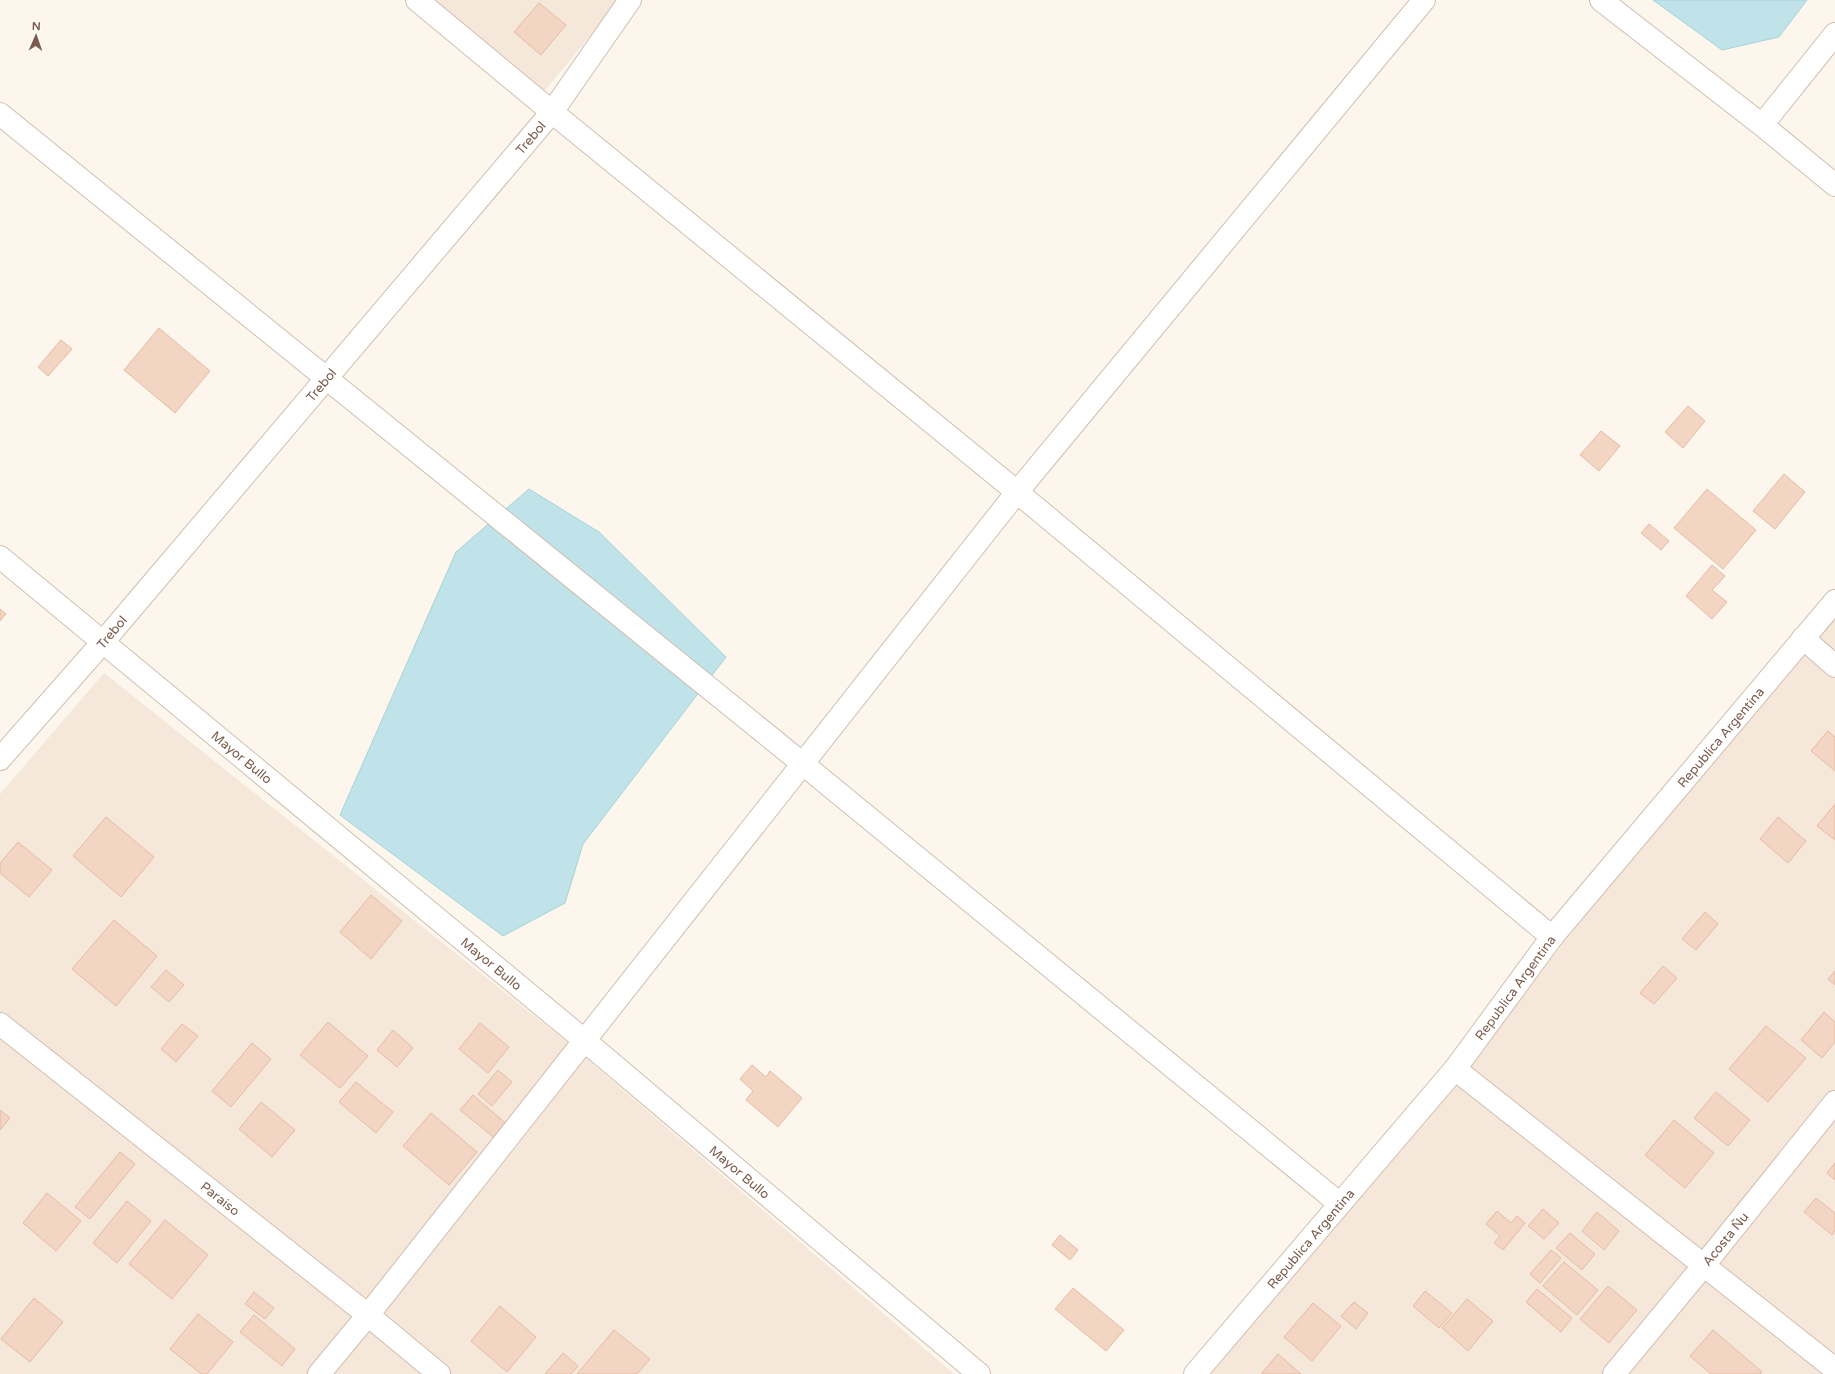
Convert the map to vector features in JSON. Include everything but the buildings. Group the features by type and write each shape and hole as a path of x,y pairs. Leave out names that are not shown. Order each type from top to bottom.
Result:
{"street":[{"path":"417,0 1018,492 1552,937"},
{"name":"Trebol","path":"0,759 103,642 552,112 630,0"},
{"path":"319,1374 368,1315 1018,492 1424,0"},
{"path":"1601,0 1762,125 1835,185"},
{"path":"1762,125 1835,34"},
{"path":"0,114 803,764 1340,1204"},
{"name":"Mayor Bullo","path":"0,557 584,1040 979,1374"},
{"name":"Republica Argentina","path":"1195,1374 1455,1069 1552,937 1835,601"},
{"path":"1803,638 1835,666"},
{"name":"Paraiso","path":"0,1024 368,1315 439,1374"},
{"path":"1455,1069 1835,1369"},
{"name":"Acosta Ñu","path":"1614,1374 1835,1102"}],"shaded area":[{"path":"434,0 620,0 542,94"},
{"path":"1835,611 1835,1374 1211,1374"},
{"path":"104,673 567,1042 954,1374 0,1374 0,794"}],"water":[{"path":"1653,0 1807,0 1779,37 1722,50"},
{"path":"529,489 599,532 726,657 583,844 565,903 503,936 340,815 456,552"}]}
